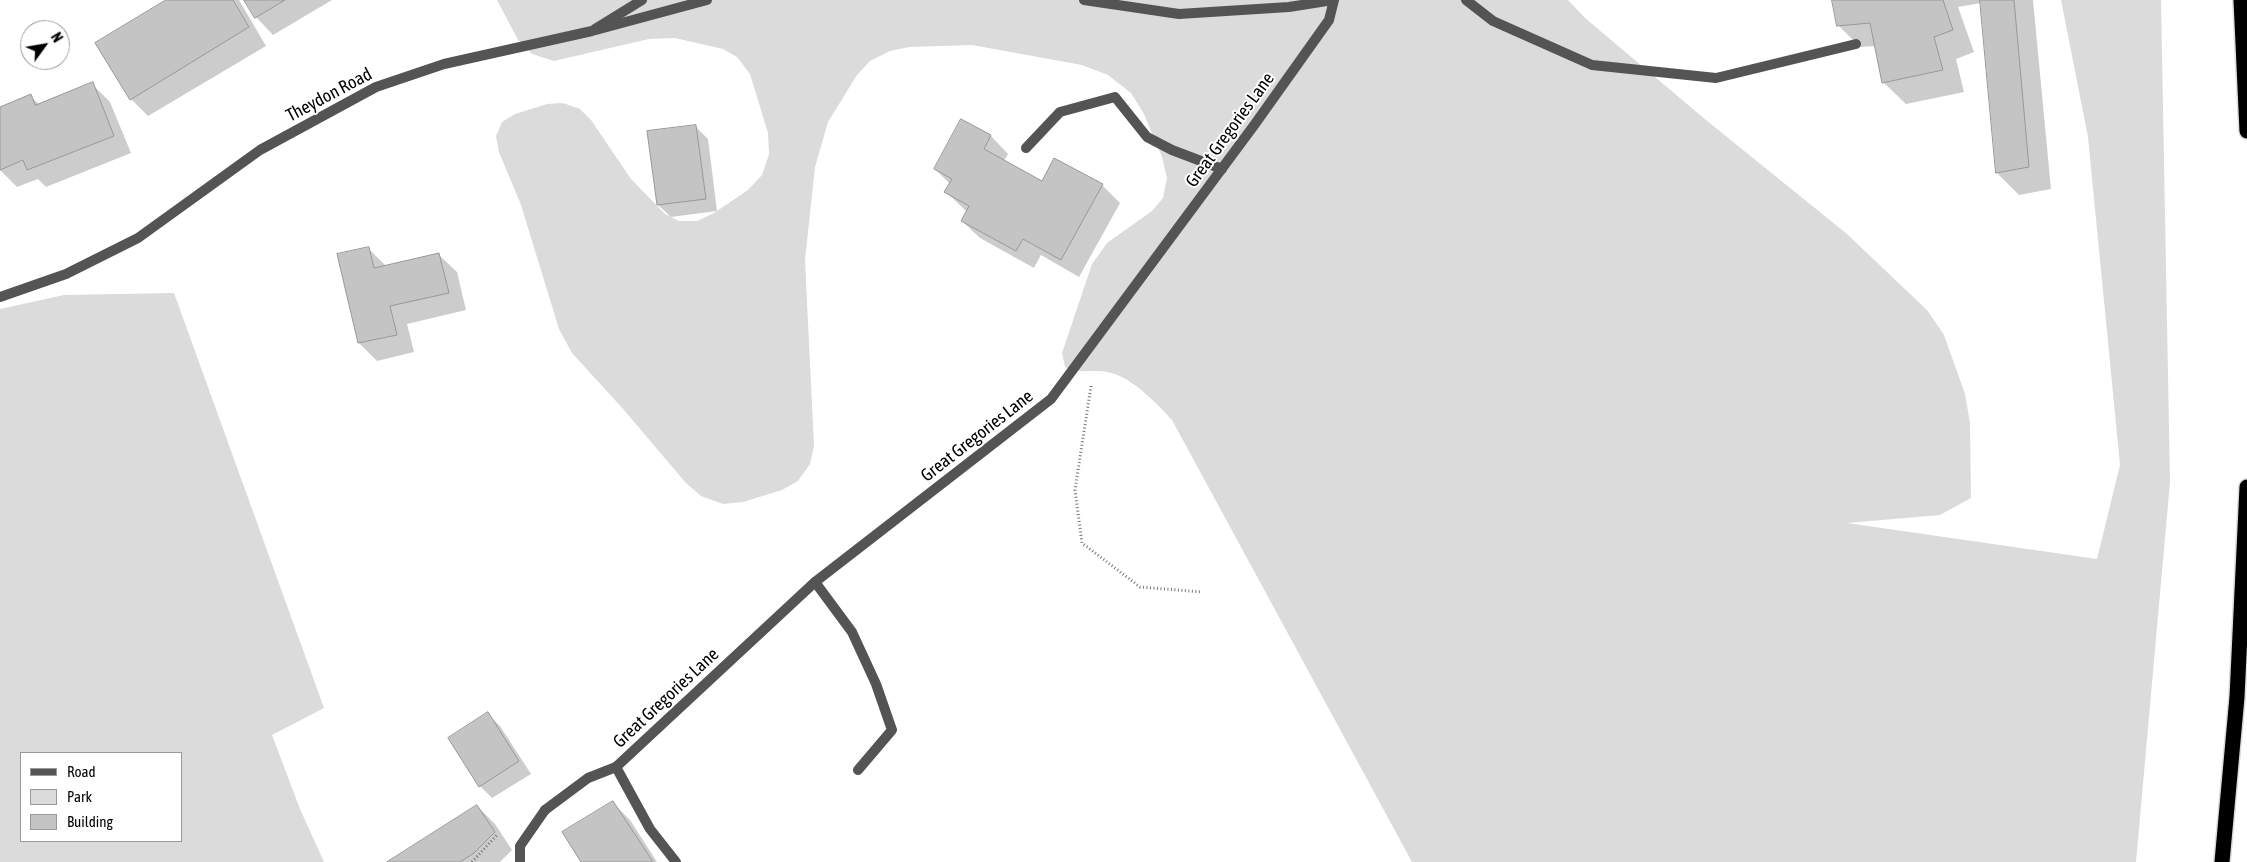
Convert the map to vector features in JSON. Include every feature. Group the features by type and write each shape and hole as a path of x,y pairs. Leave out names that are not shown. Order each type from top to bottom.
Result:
{"highway":[{"path":"2241,0 2247,131"},
{"path":"2222,862 2237,697 2247,487"}],"street":[{"path":"592,31 642,0"},
{"name":"Theydon Road","path":"0,297 66,274 138,238 260,150 376,87 444,64 592,31 707,0"},
{"path":"1084,0 1179,14 1289,7 1333,0"},
{"name":"Great Gregories Lane","path":"520,862 520,846 545,810 588,778 616,767 815,582 1051,400 1222,169 1329,20 1333,0"},
{"path":"1466,0 1494,21 1592,65 1716,78 1856,44"},
{"path":"1026,148 1060,112 1115,97 1146,137 1172,150 1222,169"},
{"path":"815,582 852,632 876,684 892,730 858,770"},
{"path":"616,767 650,829 676,862"}],"path":[{"path":"1092,382 1075,490 1082,543 1140,587 1202,592"}],"green space":[{"path":"497,0 1568,0 1585,18 1706,120 1847,234 1927,310 1944,335 1965,394 1970,423 1971,498 1940,515 1847,523 2097,559 2120,465 2088,137 2061,0 2161,0 2170,482 2136,862 1412,862 1172,420 1144,392 1120,376 1105,372 1076,371 1065,367 1062,353 1092,264 1107,243 1152,211 1163,198 1167,178 1162,157 1144,114 1131,93 1108,75 1082,65 972,45 909,47 890,51 870,61 857,75 828,122 815,167 805,260 814,446 810,464 798,481 782,490 743,502 723,504 701,496 685,482 624,410 572,353 559,329 521,205 499,152 496,136 502,122 515,114 547,104 563,103 580,109 591,120 631,179 665,214 679,221 697,221 714,213 748,190 762,175 769,154 768,133 750,74 737,57 723,49 675,38 649,39 554,61 532,54 518,40"},
{"path":"174,293 324,708 272,735 300,809 324,862 0,862 0,309 64,295"}],"building":[{"path":"166,0 233,0 249,27 130,100 95,43"},
{"path":"244,0 285,0 255,18"},
{"path":"1832,0 1943,0 1953,30 1934,37 1943,70 1882,83 1870,23 1837,26"},
{"path":"1980,0 2014,0 2029,167 1996,173"},
{"path":"93,82 114,136 27,170 23,160 0,170 0,107 31,94 35,105"},
{"path":"961,119 991,135 984,149 1042,181 1054,158 1103,184 1061,260 1023,239 1016,251 961,221 969,206 944,192 952,179 934,169"},
{"path":"696,125 706,199 657,205 647,131"},
{"path":"369,247 374,268 439,253 449,293 390,306 397,335 358,343 337,254"},
{"path":"488,712 519,761 479,787 448,738"},
{"path":"613,801 653,862 581,862 562,832"},
{"path":"477,805 495,832 474,853 460,862 387,862"}]}
